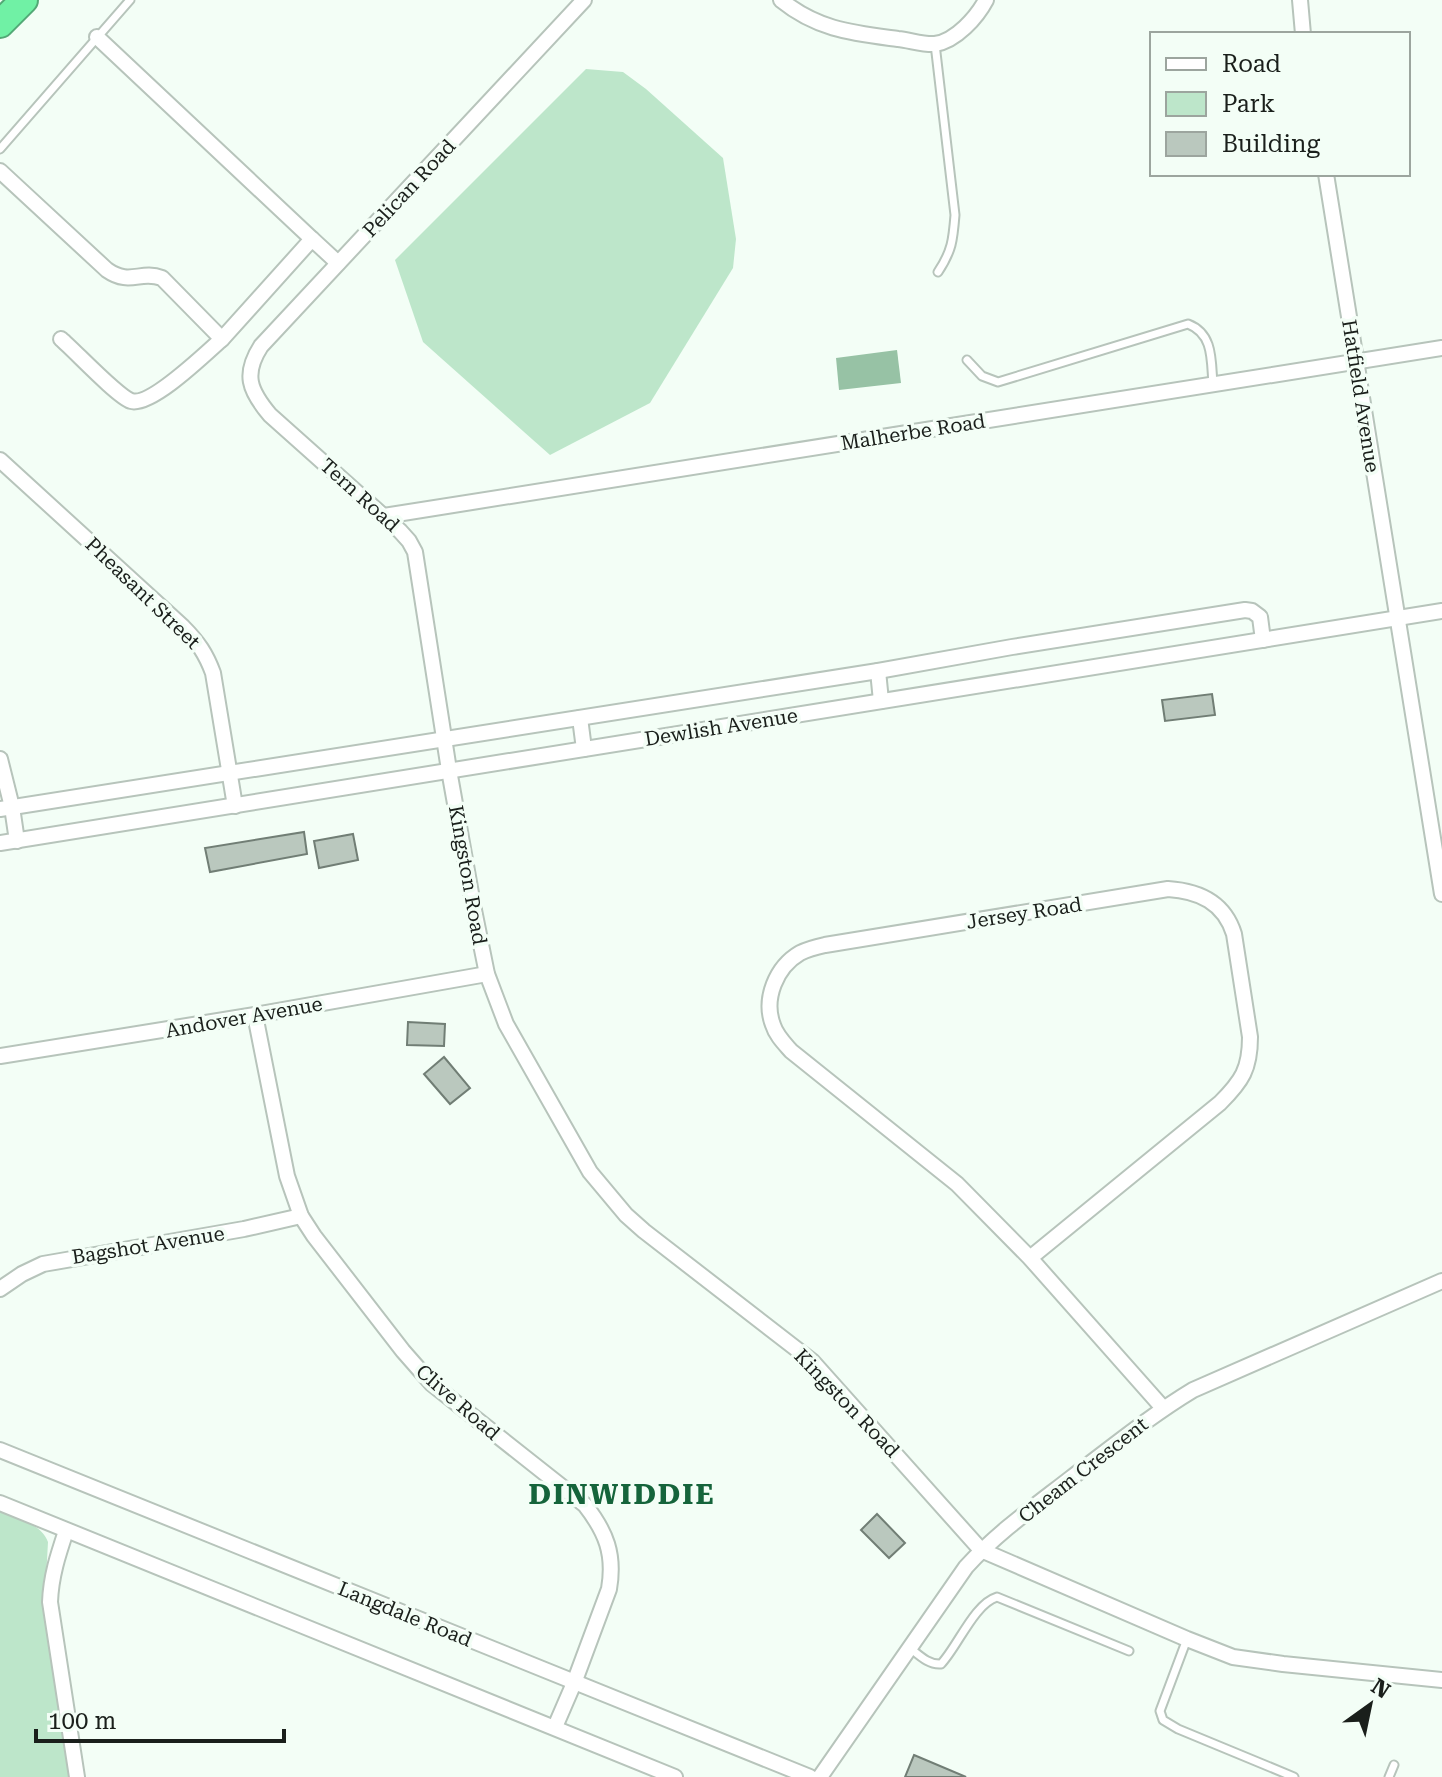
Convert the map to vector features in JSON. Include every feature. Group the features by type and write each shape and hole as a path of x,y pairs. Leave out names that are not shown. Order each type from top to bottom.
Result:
{"highway":[{"path":"0,21 15,0"},
{"path":"0,21 24,0"}],"street":[{"name":"Pelican Road","path":"251,384 251,364 261,346 584,0"},
{"path":"781,0 798,13 841,31 935,44 954,37 986,0"},
{"path":"1300,0 1303,32"},
{"path":"97,37 338,263"},
{"path":"0,171 107,270 123,279 155,275 162,278 222,339"},
{"name":"Hatfield Avenue","path":"1326,176 1442,894"},
{"path":"61,339 121,395 134,402 142,401 181,375 222,339 312,239"},
{"name":"Malherbe Road","path":"384,516 1442,348"},
{"name":"Tern Road","path":"251,384 259,402 270,415 384,516 409,541 415,552 449,770"},
{"name":"Pheasant Street","path":"0,460 196,640 213,673 235,806"},
{"name":"Dewlish Avenue","path":"6,808 1245,610 1258,614 1262,621 1263,640"},
{"name":"Dewlish Avenue","path":"0,843 1442,611"},
{"path":"878,671 881,701"},
{"path":"580,718 584,749"},
{"path":"0,759 6,808 17,841"},
{"name":"Kingston Road","path":"449,770 487,974 521,1054 590,1172 644,1231 812,1361 981,1550 1233,1657 1442,1680"},
{"name":"Jersey Road","path":"1030,1258 1220,1103 1235,1089 1247,1069 1250,1037 1231,922 1224,912 1199,893 1168,889 825,945 798,954 787,963 778,975 769,1000 773,1026 791,1051 957,1184 1030,1258 1163,1408"},
{"name":"Andover Avenue","path":"0,1056 487,974"},
{"name":"Clive Road","path":"255,1015 287,1176 301,1216 403,1351 432,1384 585,1505 606,1537 611,1573 609,1589 555,1727"},
{"name":"Bagshot Avenue","path":"0,1289 43,1264 301,1216"},
{"name":"Cheam Crescent","path":"820,1777 966,1567 981,1550 1163,1408 1193,1390 1442,1281"},
{"name":"Langdale Road","path":"0,1450 810,1777"},
{"path":"0,1503 675,1777"},
{"path":"66,1531 54,1567 50,1602 77,1777"}],"lane":[{"path":"0,149 130,0"},
{"path":"935,44 955,215 949,256 938,272"},
{"path":"967,360 982,376 998,382 1188,324 1199,328 1208,343 1213,385"},
{"path":"910,1648 927,1661 941,1664 981,1607 997,1597 1129,1651"},
{"path":"1187,1639 1160,1711 1163,1720 1294,1777"},
{"path":"1389,1777 1394,1765"}],"green space":[{"path":"586,69 623,72 723,158 736,239 733,268 650,403 550,455 423,342 395,260"},
{"path":"0,1511 34,1526 48,1542 44,1614 69,1777 0,1777"}],"shaded area":[{"path":"897,350 901,383 839,390 836,358"}],"building":[{"path":"1212,694 1215,715 1165,721 1162,700"},
{"path":"304,832 307,854 210,872 205,848"},
{"path":"353,834 358,860 319,868 314,841"},
{"path":"408,1022 445,1024 444,1046 407,1045"},
{"path":"444,1057 470,1088 450,1104 424,1074"},
{"path":"877,1514 905,1543 889,1558 861,1530"},
{"path":"914,1755 966,1777 905,1777"}],"district":[{"name":"DINWIDDIE","path":"622,1494"}]}
